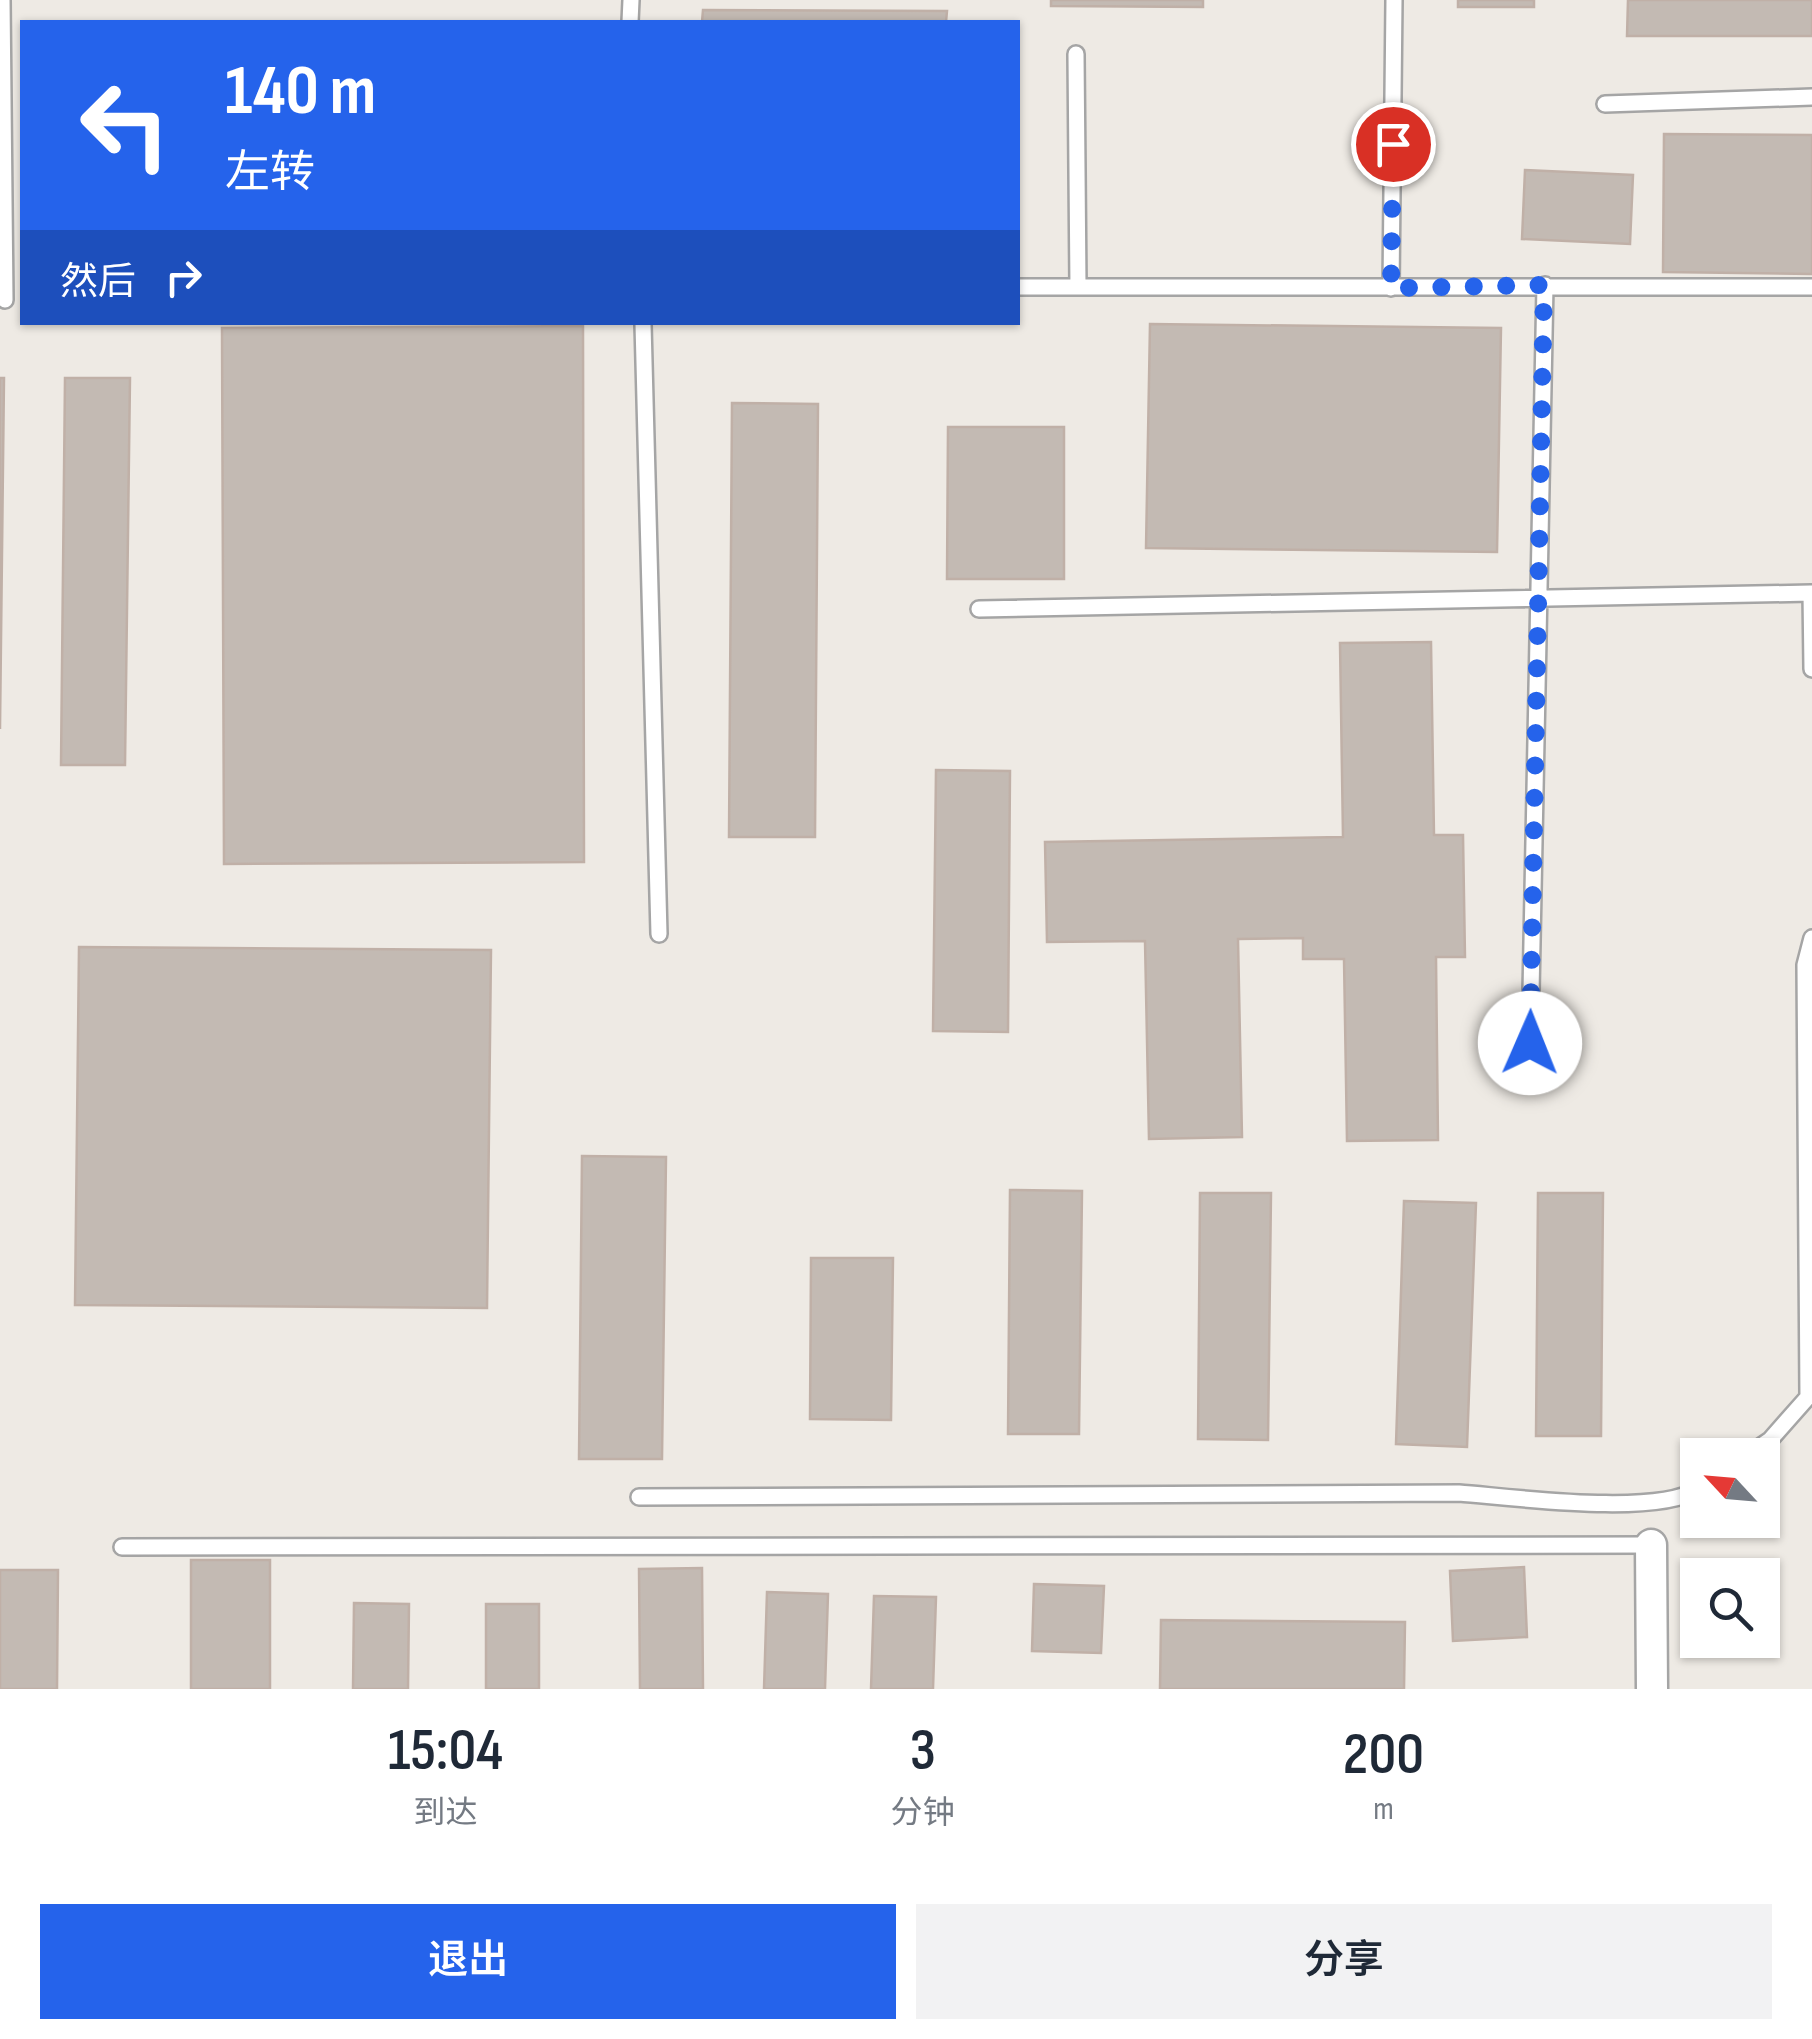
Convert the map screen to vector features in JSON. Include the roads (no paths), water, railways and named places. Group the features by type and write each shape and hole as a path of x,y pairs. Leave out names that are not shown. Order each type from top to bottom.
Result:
{"street":[{"path":"1651,1545 1652,1689"}],"lane":[{"path":"2,0 2,300"},
{"path":"1391,288 1394,0"},
{"path":"1076,54 1078,287"},
{"path":"1605,104 1812,97"},
{"path":"1530,1043 1544,285"},
{"path":"1020,286 1812,287"},
{"path":"646,325 659,934"},
{"path":"980,608 1538,601 1811,593 1812,669"},
{"path":"1772,1438 1808,1396 1805,965 1812,938"},
{"path":"639,1497 1459,1493 1593,1504 1680,1498"},
{"path":"122,1547 1651,1545"}]}
